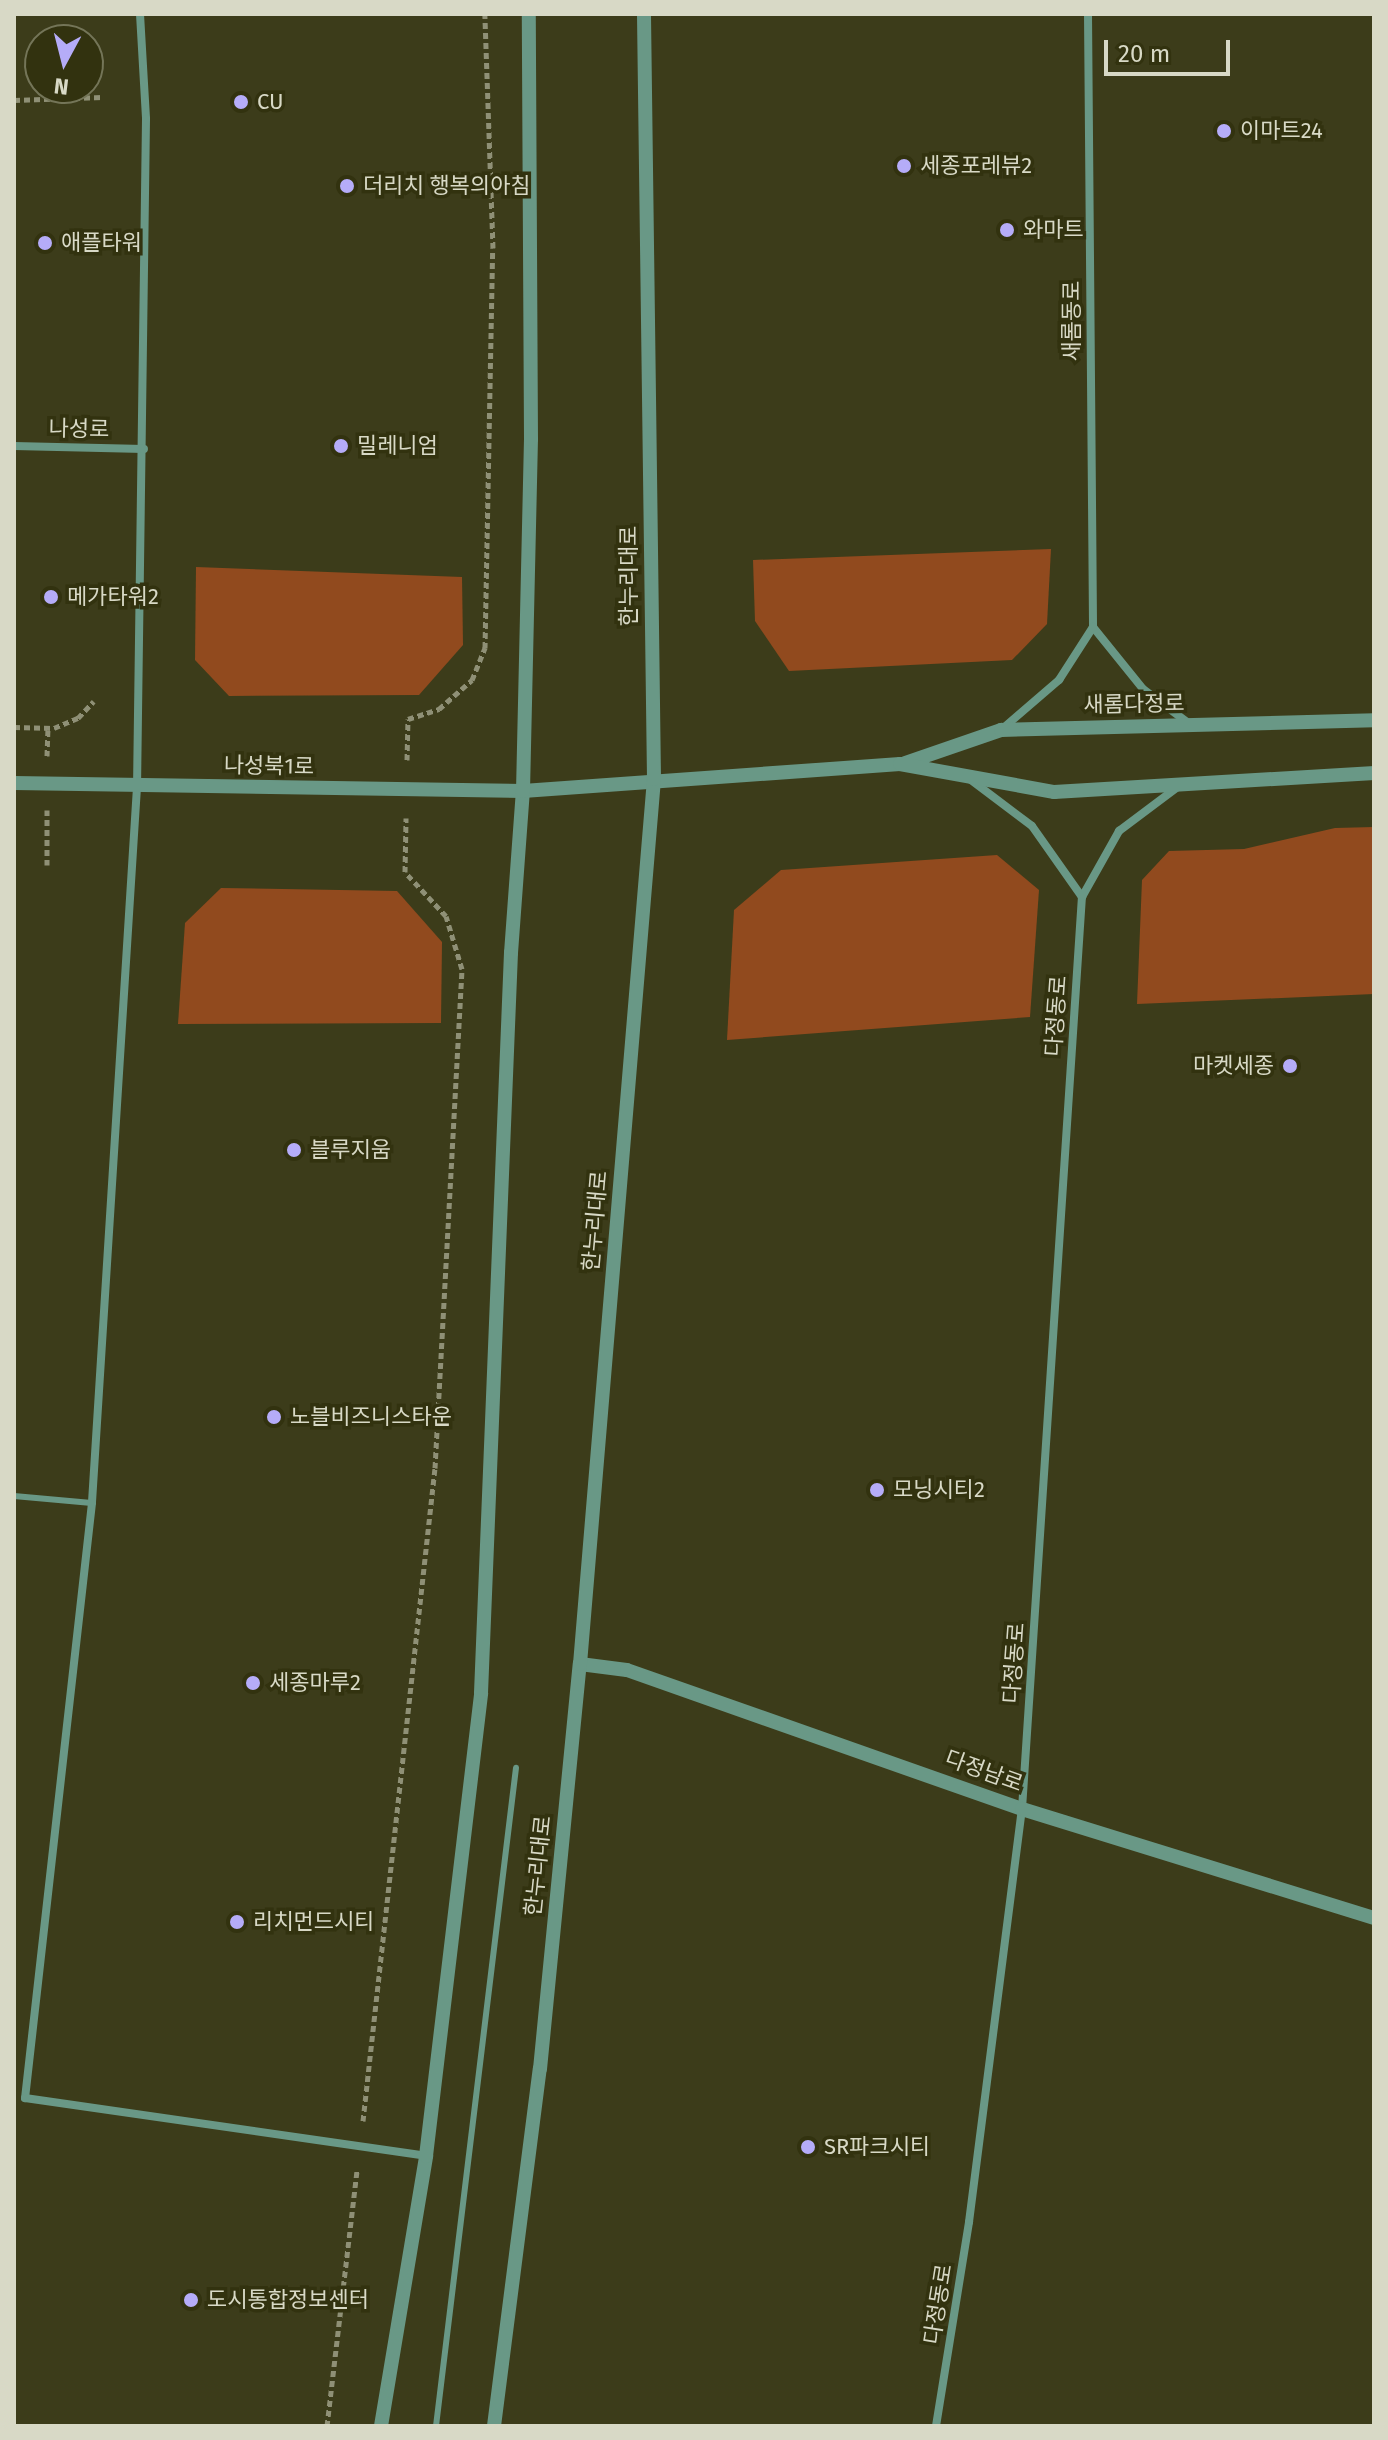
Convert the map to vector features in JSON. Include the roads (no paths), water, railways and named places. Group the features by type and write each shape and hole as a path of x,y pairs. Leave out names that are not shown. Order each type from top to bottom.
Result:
{"street":[{"path":"140,14 146,119 144,449 137,787 92,1503 25,2098 426,2156"},
{"path":"381,2426 426,2156 481,1693 511,953 523,791 531,439 529,14"},
{"name":"한누리대로","path":"494,2426 540,2069 580,1664 654,779 644,14"},
{"name":"새롬동로","path":"1088,14 1093,627"},
{"name":"나성로","path":"14,446 144,449"},
{"path":"1001,730 1059,680 1093,627 1143,689 1191,725"},
{"name":"새롬다정로","path":"900,764 1001,730 1374,720"},
{"name":"새롬다정로","path":"523,791 654,779 900,764 1054,792 1374,773"},
{"path":"965,776 1032,826 1082,897 1119,831 1181,784"},
{"name":"나성북1로","path":"14,783 523,791"},
{"name":"다정동로","path":"936,2426 969,2222 1022,1809 1082,897"},
{"name":"다정남로","path":"580,1664 627,1670 1022,1809 1374,1918"}],"lane":[{"path":"14,1496 92,1503"},
{"path":"436,2426 516,1768"}],"place":[{"name":"CU","path":"241,102"},
{"name":"이마트24","path":"1224,131"},
{"name":"세종포레뷰2","path":"904,166"},
{"name":"더리치 행복의아침","path":"347,186"},
{"name":"와마트","path":"1007,230"},
{"name":"애플타워","path":"45,243"},
{"name":"밀레니엄","path":"341,446"},
{"name":"메가타워2","path":"51,597"},
{"name":"마켓세종","path":"1290,1066"},
{"name":"블루지움","path":"294,1150"},
{"name":"노블비즈니스타운","path":"274,1417"},
{"name":"모닝시티2","path":"877,1490"},
{"name":"세종마루2","path":"253,1683"},
{"name":"리치먼드시티","path":"237,1922"},
{"name":"SR파크시티","path":"808,2147"},
{"name":"도시통합정보센터","path":"191,2300"}]}
